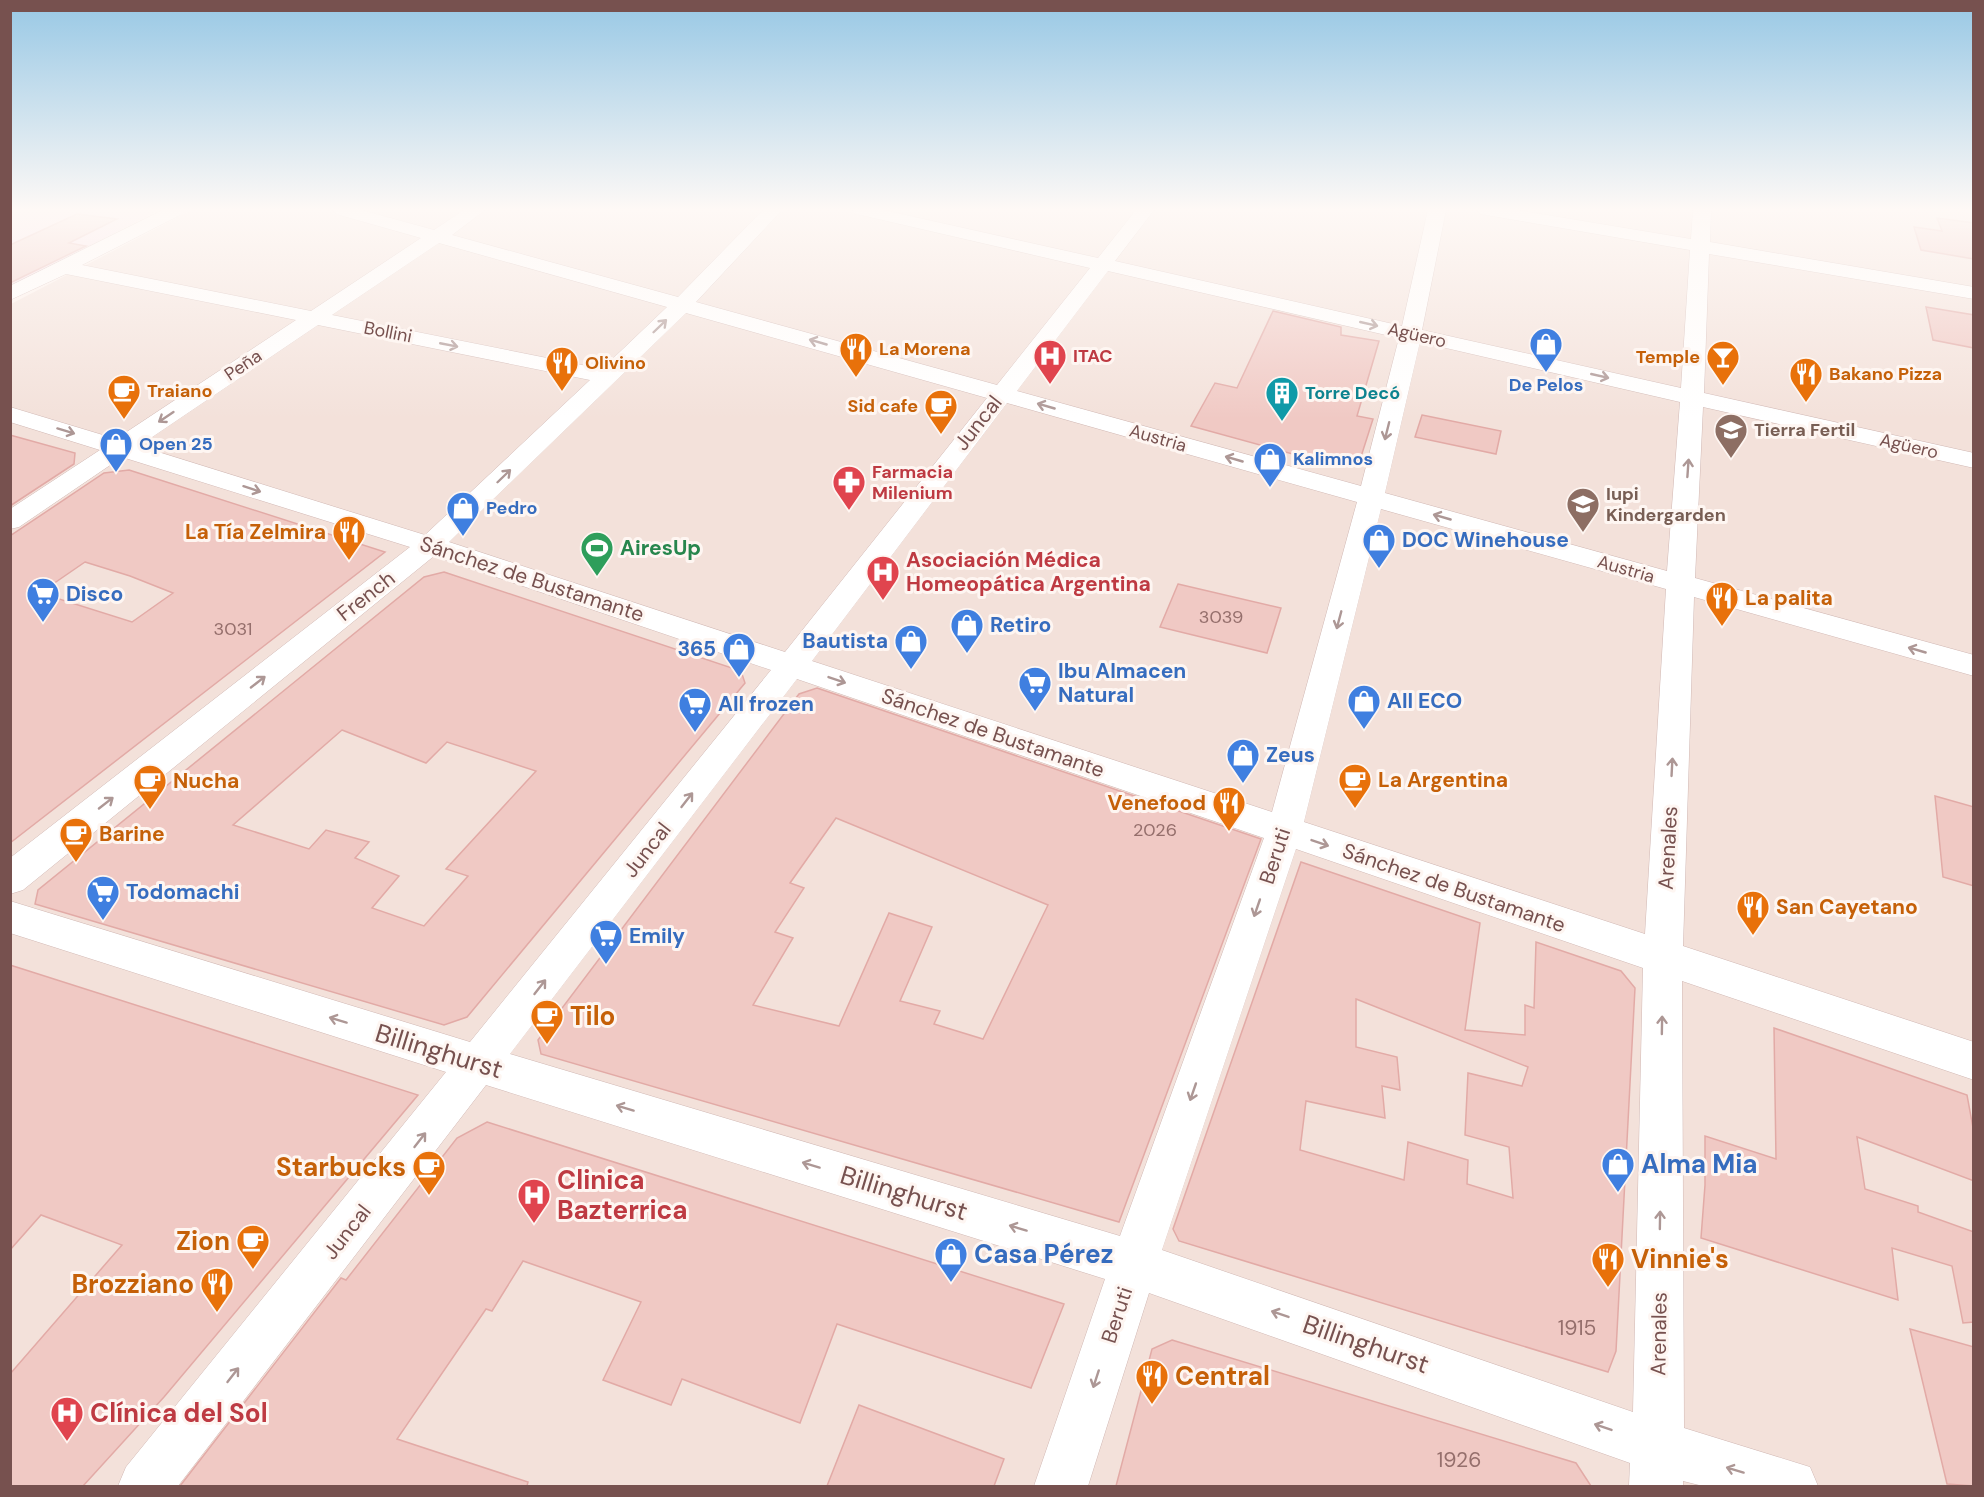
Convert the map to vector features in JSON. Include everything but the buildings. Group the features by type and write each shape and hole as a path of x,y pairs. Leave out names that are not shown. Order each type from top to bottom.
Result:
{"street":[{"path":"10,294 37,280"},
{"name":"Bollini","path":"127,280 608,377"},
{"name":"Peña","path":"10,521 122,448 369,280"},
{"name":"Austria","path":"597,280 1974,666"},
{"name":"French","path":"10,879 430,545 608,377 706,280"},
{"name":"Juncal","path":"145,1486 480,1064 1091,280"},
{"name":"Agüero","path":"1173,280 1974,461"},
{"name":"Beruti","path":"1061,1486 1134,1263 1284,831 1371,497 1422,280"},
{"name":"Arenales","path":"1657,1467 1663,958 1680,584 1698,280"},
{"path":"1896,280 1974,293"},
{"name":"Sánchez de Bustamante","path":"10,414 430,545 1974,1061"},
{"name":"Billinghurst","path":"10,917 480,1064 1134,1263 1657,1467 1791,1486"}],"shaded area":[{"path":"11,280 23,280 11,286"},
{"path":"57,280 1973,280 1973,1486 11,1486 11,304"}],"place":[{"name":"De Pelos","path":"1546,373"},
{"name":"La Morena","path":"856,378"},
{"name":"ITAC","path":"1050,385"},
{"name":"Temple","path":"1723,386"},
{"name":"Olivino","path":"562,392"},
{"name":"Bakano Pizza","path":"1806,403"},
{"name":"Traiano","path":"124,420"},
{"name":"Torre Decó","path":"1282,422"},
{"name":"Sid cafe","path":"941,435"},
{"name":"Tierra Fertil","path":"1731,459"},
{"name":"Open 25","path":"116,473"},
{"name":"Kalimnos","path":"1270,488"},
{"name":"Farmacia Milenium","path":"849,511"},
{"name":"Iupi Kindergarden","path":"1583,533"},
{"name":"Pedro","path":"463,537"},
{"name":"La Tía Zelmira","path":"349,561"},
{"name":"DOC Winehouse","path":"1379,569"},
{"name":"AiresUp","path":"597,577"},
{"name":"Asociación Médica Homeopática Argentina","path":"883,601"},
{"name":"Disco","path":"43,623"},
{"name":"La palita","path":"1722,627"},
{"name":"Retiro","path":"967,654"},
{"name":"Bautista","path":"911,670"},
{"name":"365","path":"739,678"},
{"name":"Ibu Almacen Natural","path":"1035,712"},
{"name":"All ECO","path":"1364,730"},
{"name":"All frozen","path":"695,733"},
{"name":"Zeus","path":"1243,784"},
{"name":"La Argentina","path":"1355,809"},
{"name":"Nucha","path":"150,810"},
{"name":"Venefood","path":"1229,832"},
{"name":"Barine","path":"76,863"},
{"name":"Todomachi","path":"103,921"},
{"name":"San Cayetano","path":"1753,936"},
{"name":"Emily","path":"606,965"},
{"name":"Tilo","path":"547,1045"},
{"name":"Alma Mia","path":"1618,1193"},
{"name":"Starbucks","path":"429,1196"},
{"name":"Clinica Bazterrica","path":"534,1224"},
{"name":"Zion","path":"253,1270"},
{"name":"Casa Pérez","path":"951,1283"},
{"name":"Vinnie's","path":"1608,1288"},
{"name":"Brozziano","path":"217,1313"},
{"name":"Central","path":"1152,1405"},
{"name":"Clínica del Sol","path":"67,1442"}]}
